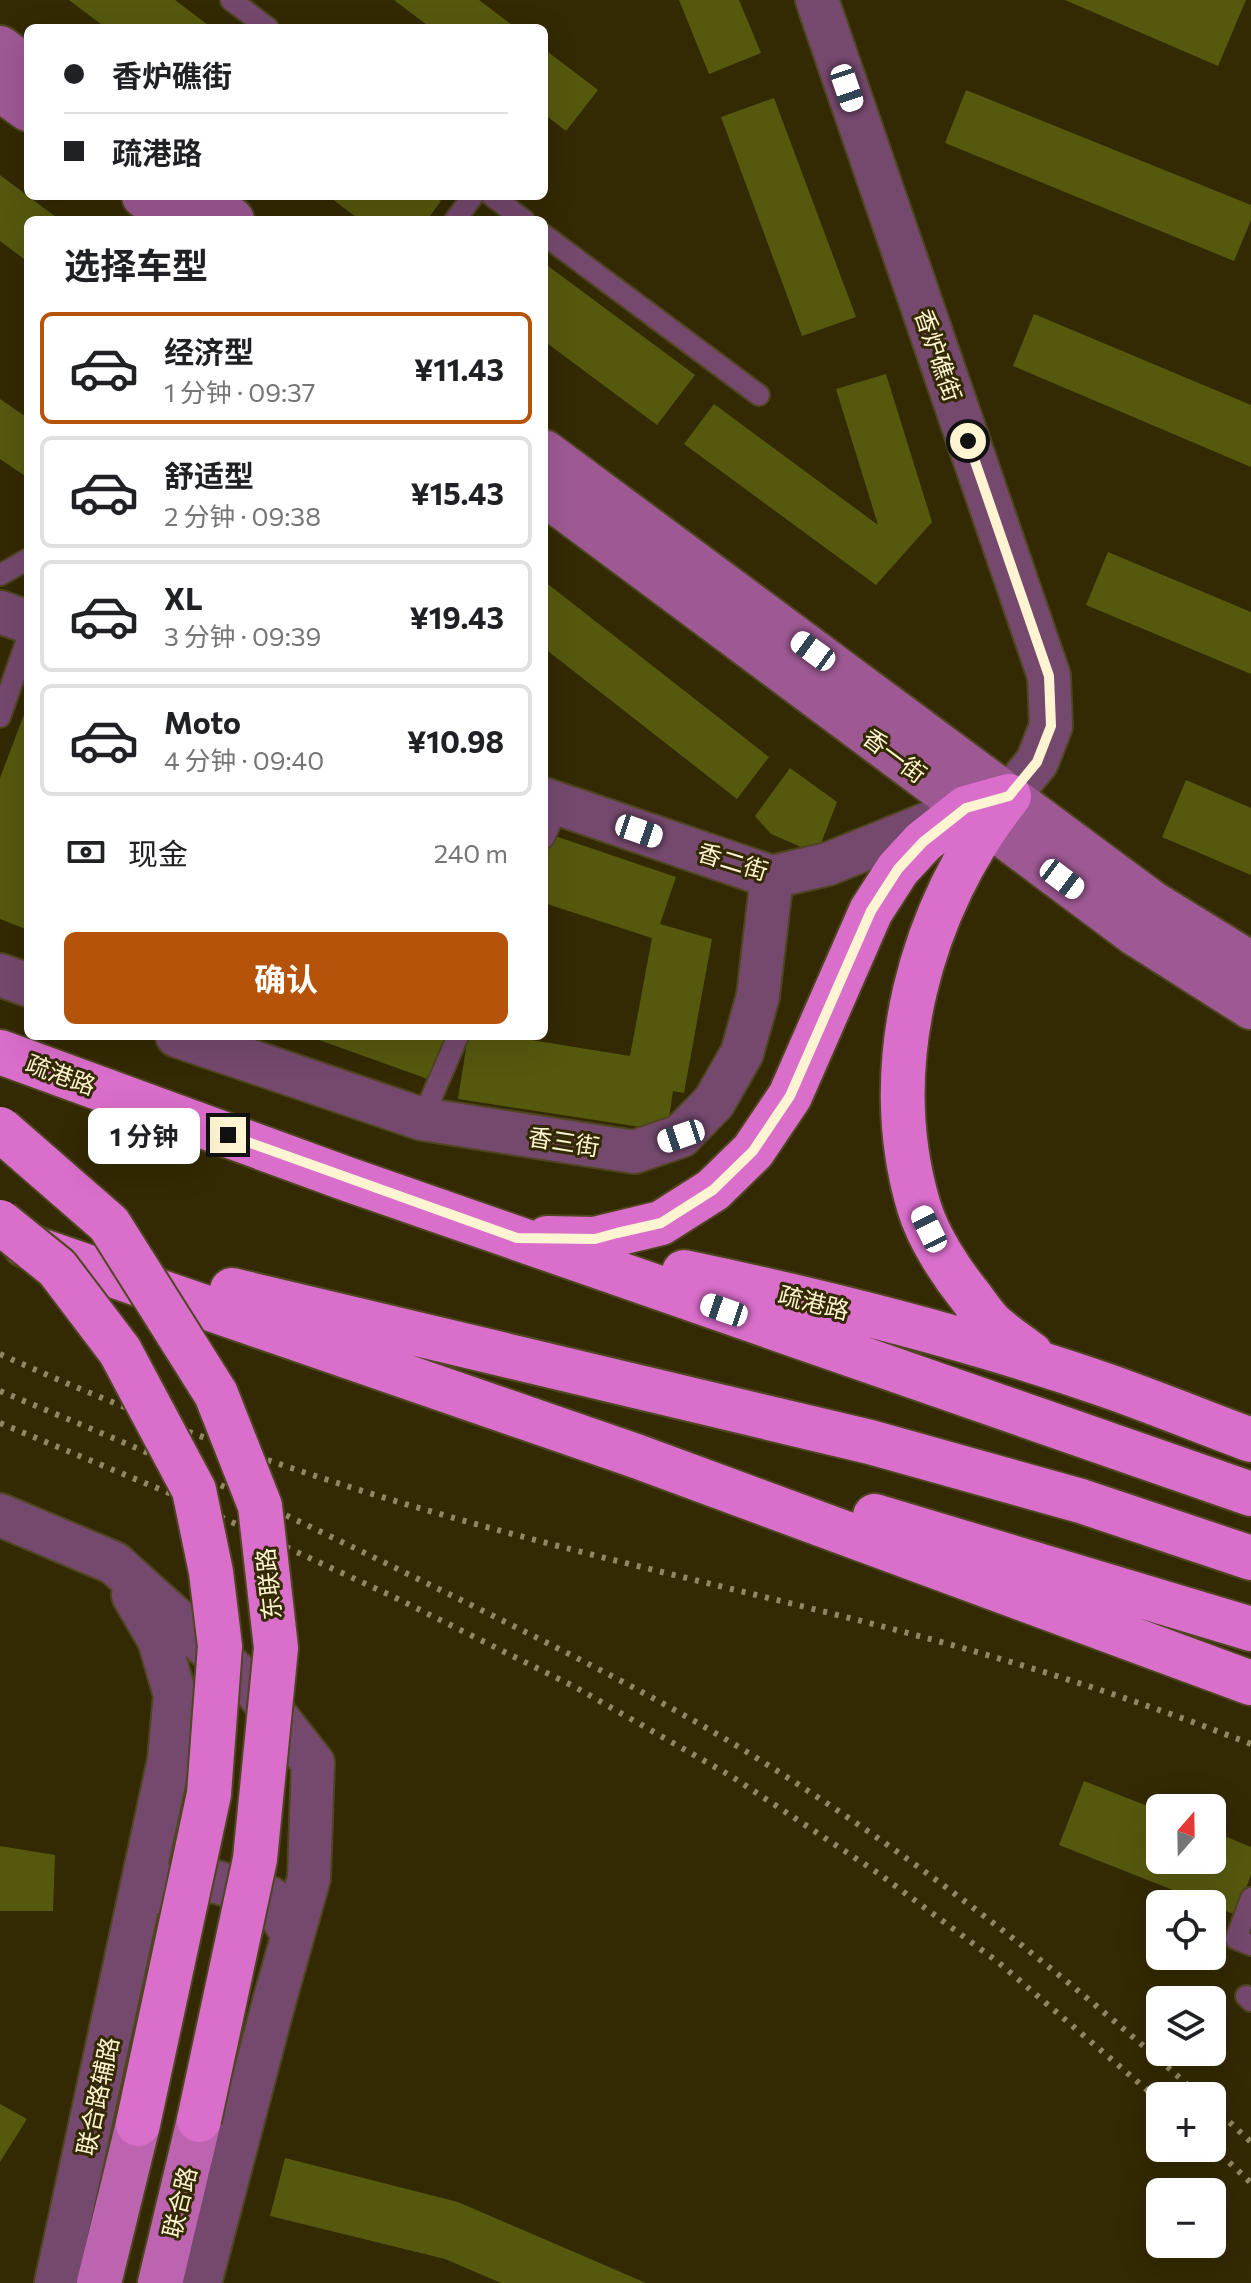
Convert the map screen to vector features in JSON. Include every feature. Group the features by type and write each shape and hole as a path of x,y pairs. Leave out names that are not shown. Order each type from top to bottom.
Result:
{"highway":[{"path":"517,1238 595,1239 661,1223 713,1190 753,1151 790,1096 871,911 898,869 923,842 987,809"},
{"path":"987,809 919,971 909,1017 903,1072 905,1141 919,1209 949,1270 992,1324 1049,1367"},
{"name":"疏港路","path":"0,1052 517,1238 760,1288 951,1337 1106,1386 1251,1440"},
{"name":"东联路","path":"0,1129 109,1224 216,1394 260,1506 276,1648 255,1859 199,2120"},
{"path":"0,1222 57,1268 120,1351 194,1490 211,1572 220,1646 209,1794 138,2124"},
{"path":"0,1236 636,1456 1251,1683"},
{"path":"0,1236 870,1442 1081,1501 1251,1558"},
{"path":"517,1238 1239,1490"},
{"path":"636,1456 832,1503 1251,1629"}],"main road":[{"name":"联合路","path":"160,2283 199,2120"},
{"path":"99,2283 138,2124"}],"street":[{"name":"香炉礁街","path":"817,0 1049,676 1051,726 1037,762 987,809"},
{"path":"0,48 24,66"},
{"path":"0,89 24,106"},
{"path":"150,200 172,216"},
{"path":"205,200 227,216"},
{"name":"香一街","path":"548,455 987,809 1136,934 1251,1007"},
{"name":"香一街","path":"548,496 987,809 1152,903 1251,964"},
{"path":"0,612 24,621"},
{"name":"香二街","path":"549,813 772,877 828,864 987,809"},
{"name":"香三街","path":"189,1040 422,1119 634,1152 681,1136 714,1102 742,1053 758,996 772,877"},
{"path":"0,975 24,984"},
{"path":"0,1515 114,1563 257,1692 313,1763 309,1878 200,2283"},
{"name":"联合路辅路","path":"56,2283 169,1760 175,1695 159,1640 114,1563"},
{"path":"138,1908 166,1886 213,1881 270,1898 293,1935"}],"lane":[{"path":"231,0 263,24"},
{"path":"497,200 519,216"},
{"path":"548,238 759,395"},
{"path":"0,575 24,561"},
{"path":"0,717 24,648"},
{"path":"422,1119 456,1040"},
{"path":"1251,1898 1236,1939 1251,1945"}],"building":[{"path":"69,0 175,0 207,24 101,24"},
{"path":"394,0 479,0 511,24 426,24"},
{"path":"679,0 739,0 761,53 709,74"},
{"path":"1065,0 1246,0 1218,66"},
{"path":"548,52 598,90 566,131 548,117"},
{"path":"966,90 1251,205 1251,220 1234,261 945,143"},
{"path":"774,98 856,317 802,336 721,117"},
{"path":"0,175 24,193 24,200 33,200 55,216 24,216 24,259 0,241"},
{"path":"333,200 441,201 430,216 355,216"},
{"path":"548,266 695,375 657,425 548,344"},
{"path":"1034,314 1251,405 1251,467 1013,366"},
{"path":"886,374 932,522 876,585 684,444 714,404 878,525 836,389"},
{"path":"0,399 24,415 24,475 0,459"},
{"path":"1108,552 1251,612 1251,674 1086,605"},
{"path":"548,584 769,757 737,799 548,651"},
{"path":"24,715 24,928 0,919 0,778"},
{"path":"790,768 837,802 817,854 771,834 755,816"},
{"path":"1186,780 1251,808 1251,875 1162,837"},
{"path":"552,835 676,877 660,924 712,939 684,1093 673,1091 667,1131 458,1099 467,1040 532,1040 630,1056 652,938 548,904 548,848"},
{"path":"319,1040 451,1040 436,1082"},
{"path":"1084,1781 1146,1805 1146,1874 1226,1874 1226,1837 1251,1847 1251,1875 1236,1915 1226,1911 1226,1890 1173,1890 1059,1845"},
{"path":"0,1846 55,1855 53,1911 0,1911"},
{"path":"0,2104 27,2119 0,2162"},
{"path":"285,2158 458,2202 646,2283 501,2283 445,2259 270,2216"}],"railway":[{"path":"0,1354 171,1425 346,1486 521,1536 961,1648 1128,1699 1251,1744"},
{"path":"0,1391 153,1455 319,1531 570,1654 712,1731 807,1790 924,1871 1093,2003 1184,2082"},
{"path":"0,1423 169,1493 394,1597 575,1687 731,1776 878,1873 998,1962 1146,2089"},
{"path":"1226,2119 1251,2142"},
{"path":"1226,2159 1251,2183"}],"route":[{"path":"228,1135 517,1238 595,1239 661,1223 713,1190 753,1151 790,1096 871,911 898,869 923,842 966,808 1009,796 1037,762 1051,726 1049,676 968,441"}]}
